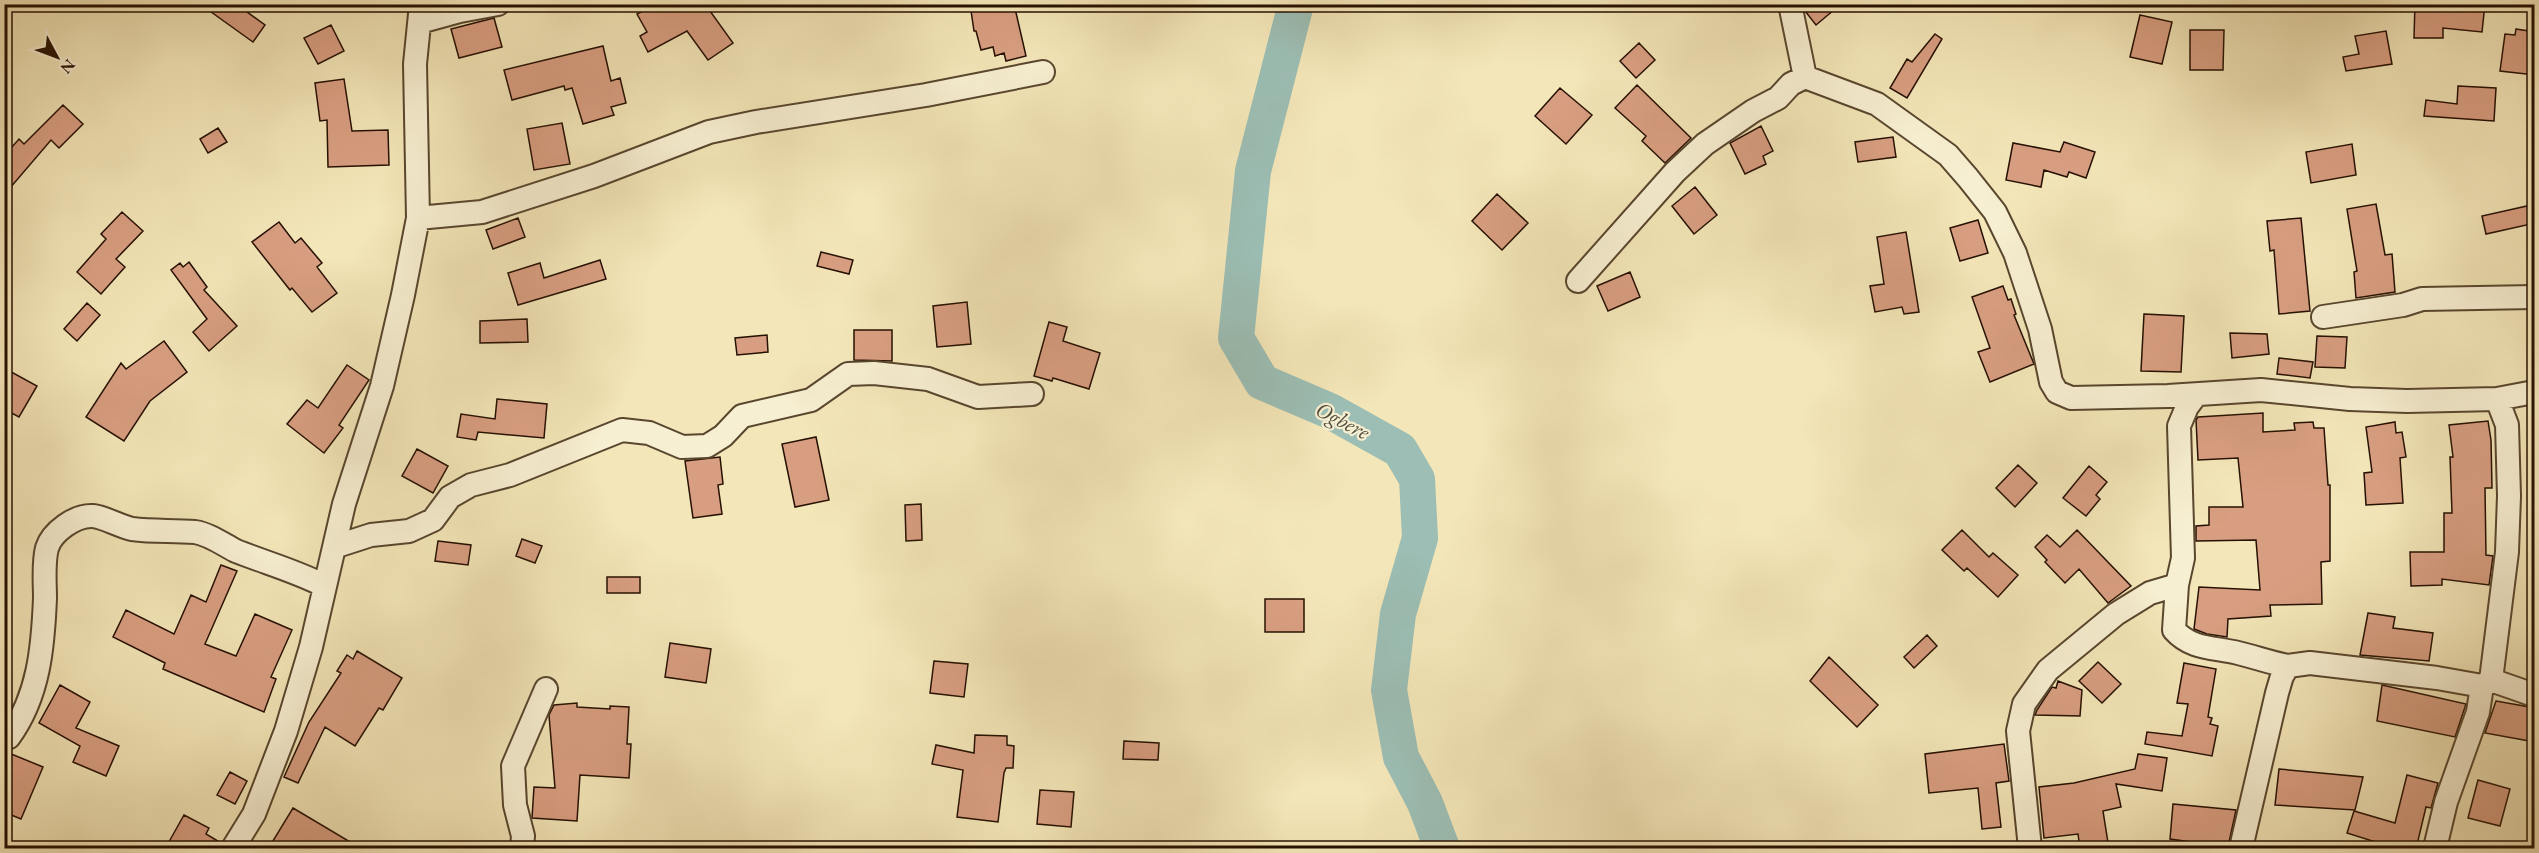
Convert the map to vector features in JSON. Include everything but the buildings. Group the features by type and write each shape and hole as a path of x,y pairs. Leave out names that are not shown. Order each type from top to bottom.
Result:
{"street":[{"path":"237,847 254,814 286,731 337,546 344,504 382,386 418,218 415,64 420,13 460,11 498,4"},
{"path":"1790,4 1805,77"},
{"path":"418,218 482,212 594,176 709,132 756,122 926,95 1043,72"},
{"path":"1578,281 1675,172 1705,144 1744,116 1778,98 1791,84 1805,77 1877,104 1948,155 1968,178 1995,212 2015,253 2040,329 2051,382 2057,392 2071,398 2196,395 2261,390 2350,399 2407,401 2497,399 2535,392"},
{"path":"2323,317 2403,305 2422,299 2535,297"},
{"path":"337,546 371,535 409,531 433,519 450,497 471,485 510,474 622,430 649,433 682,447 707,446 723,436 742,416 811,400 849,374 874,373 928,379 978,397 1032,394"},
{"path":"2196,395 2187,407 2179,426 2183,547 2177,585 2174,630 2182,640 2205,649 2236,652 2288,666 2310,663 2486,683 2535,694"},
{"path":"2435,849 2446,802 2486,683 2507,552 2509,496 2507,425 2497,399"},
{"path":"4,737 9,736 20,723 37,675 44,632 47,547 64,526 78,518 94,516 117,526 154,532 197,532 239,552 304,575 325,586"},
{"path":"2030,849 2018,731 2024,704 2048,670 2116,614 2150,593 2177,585"},
{"path":"2241,849 2280,684 2288,666"},
{"path":"522,849 523,836 515,805 513,766 546,689"}],"waterway":[{"name":"Ogbere","path":"1296,4 1253,171 1236,338 1262,382 1330,411 1400,450 1417,479 1420,538 1398,614 1389,690 1401,757 1425,803 1442,848"}]}
